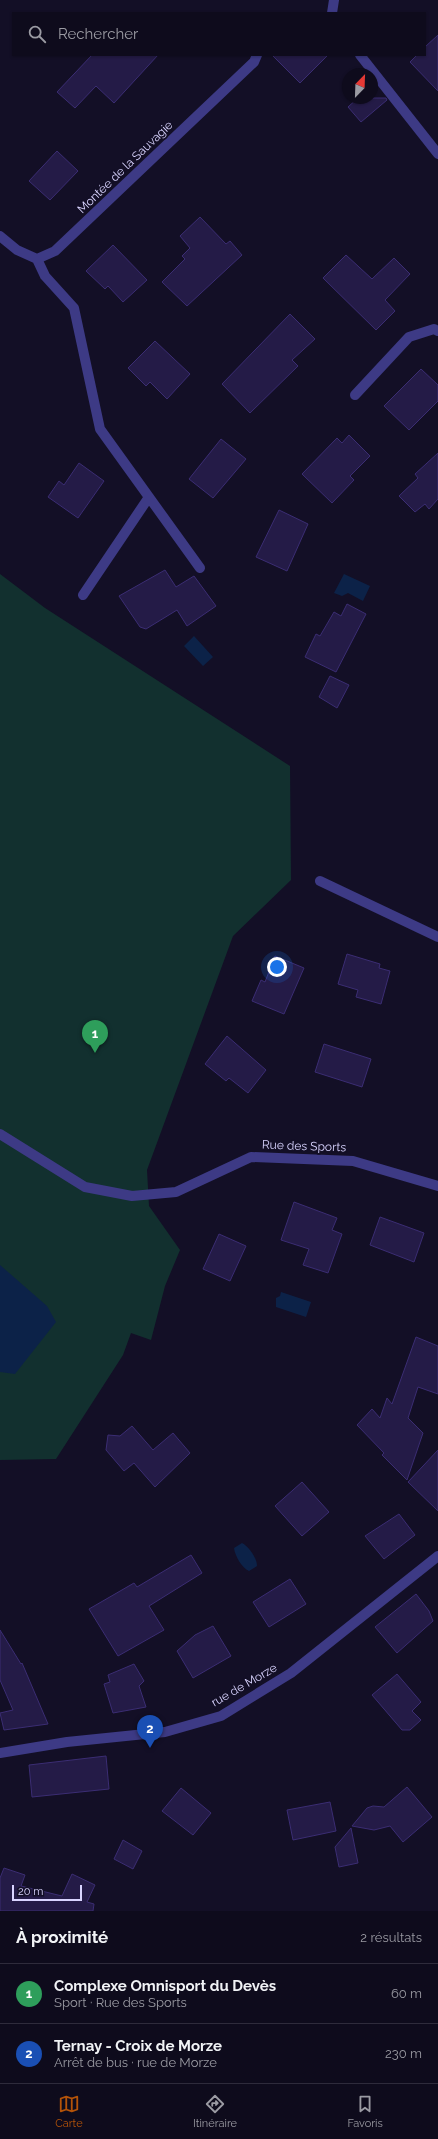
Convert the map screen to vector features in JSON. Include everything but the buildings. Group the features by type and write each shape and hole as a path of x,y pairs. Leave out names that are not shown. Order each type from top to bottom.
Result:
{"street":[{"path":"332,12 334,0"},
{"name":"Montée de la Sauvagie","path":"37,259 55,251 254,62 257,56"},
{"path":"361,56 438,154"},
{"path":"0,236 17,250 37,259 45,276 74,308 100,429 200,568"},
{"path":"355,395 409,337 434,329 438,331"},
{"path":"83,595 149,497"},
{"path":"320,881 438,937"},
{"name":"Rue des Sports","path":"0,1134 85,1187 132,1196 176,1192 251,1157 353,1160 438,1186"},
{"name":"rue de Morze","path":"0,1753 67,1742 165,1732 221,1716 291,1673 438,1556"}],"green space":[{"path":"0,574 45,608 290,766 291,880 233,936 147,1170 149,1206 180,1250 165,1286 151,1340 131,1333 123,1355 56,1459 0,1460"}],"water":[{"path":"344,574 370,586 363,601 348,593 342,596 334,593"},
{"path":"194,636 213,657 203,666 184,646"},
{"path":"0,1265 47,1306 56,1322 15,1374 0,1372"},
{"path":"281,1292 311,1302 306,1317 276,1307 276,1298 280,1296"},
{"path":"242,1543 252,1553 257,1563 257,1566 249,1571 241,1565 234,1548"}],"place":[{"name":"Complexe Omnisport du Devès","path":"95,1053"},
{"name":"Ternay - Croix de Morze","path":"150,1748"}]}
